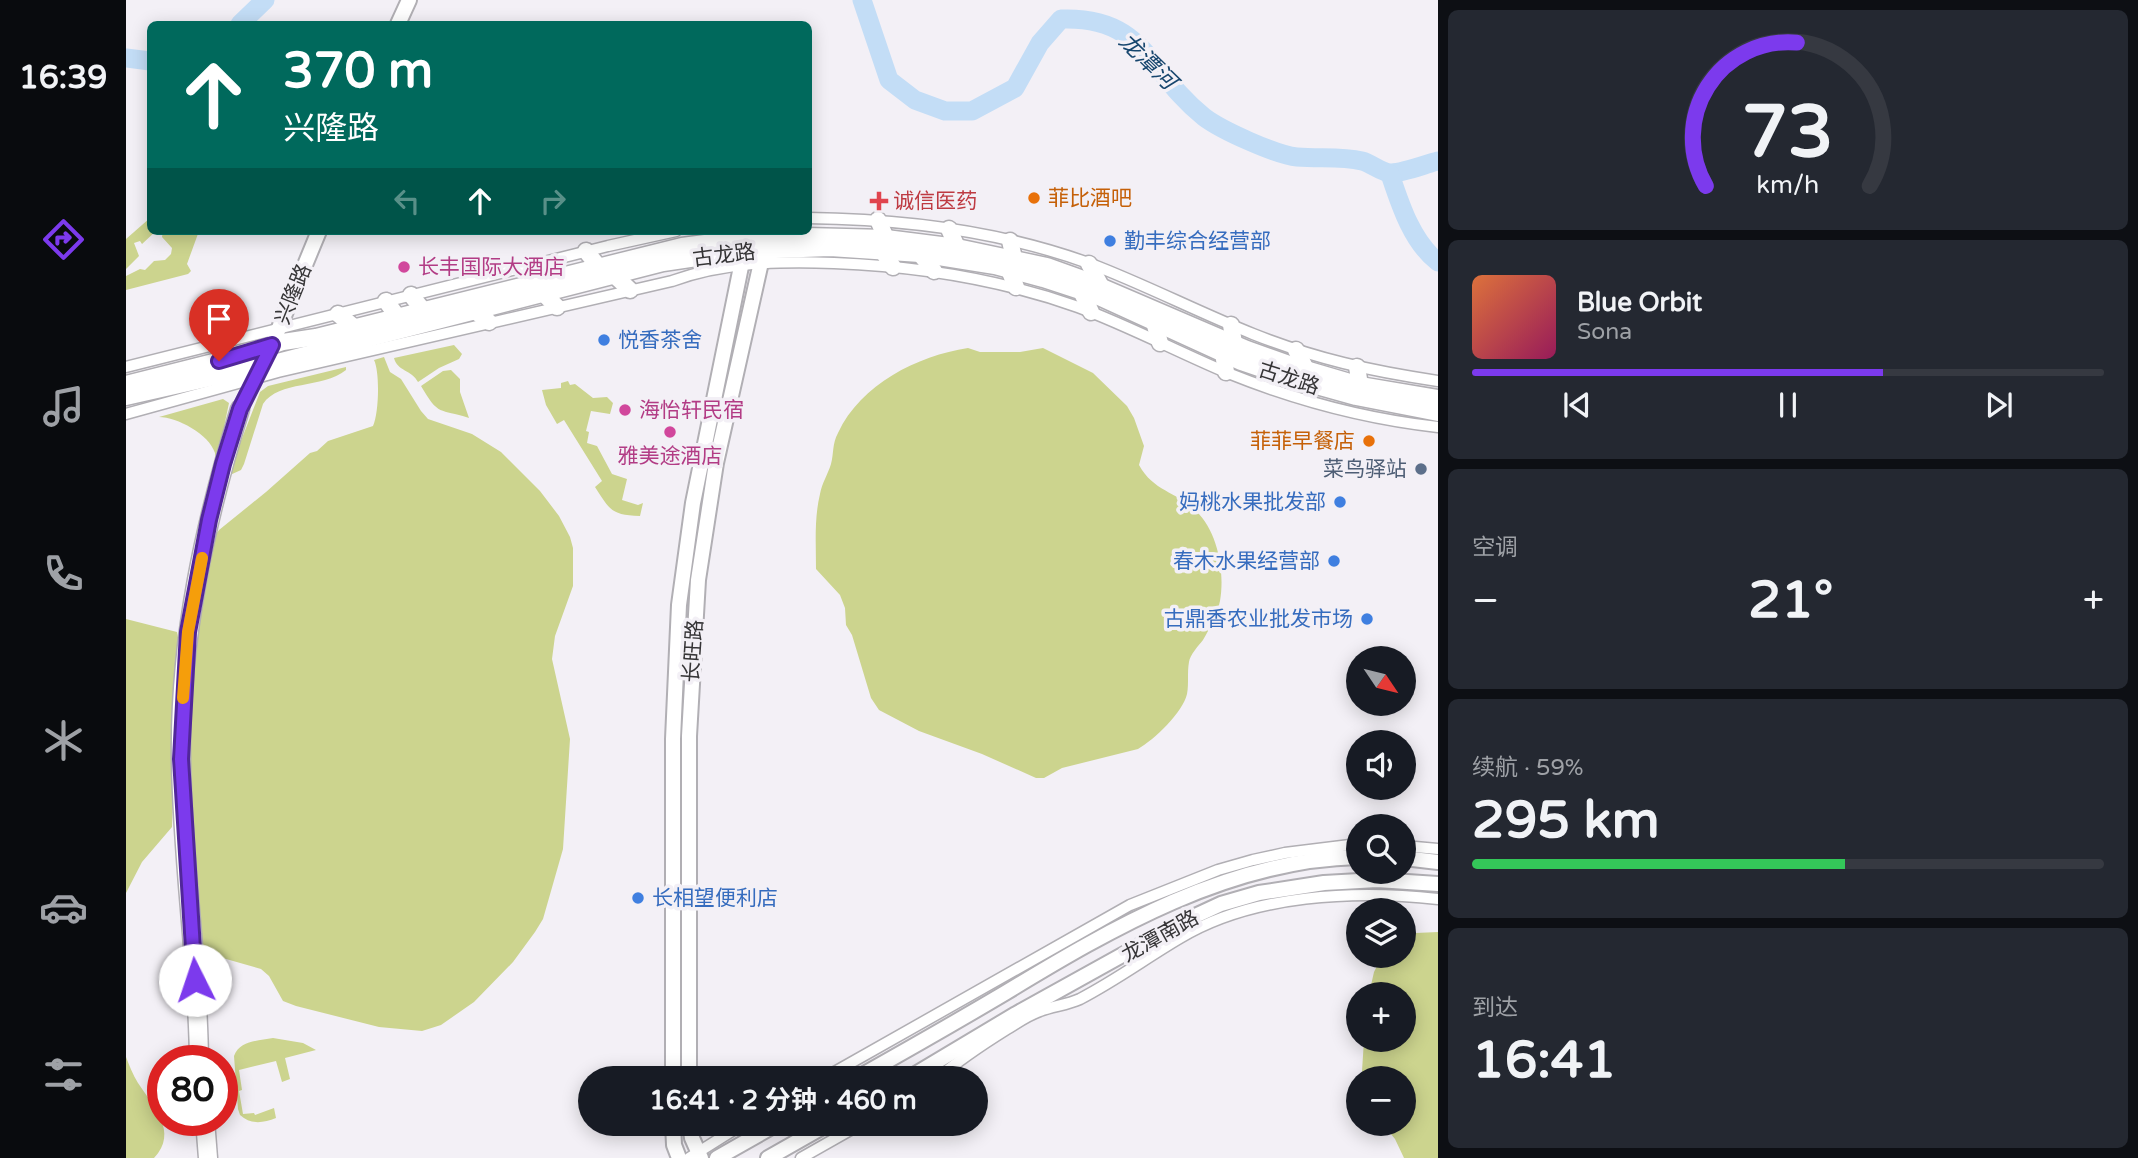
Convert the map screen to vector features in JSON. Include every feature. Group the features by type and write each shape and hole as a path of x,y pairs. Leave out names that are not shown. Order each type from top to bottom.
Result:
{"highway":[{"path":"198,1045 181,759 184,680 195,590 223,464 240,409"},
{"path":"206,1136 208,1158"}],"main road":[{"path":"400,21 412,1"},
{"path":"407,21 412,1"},
{"path":"878,220 883,244 894,267"},
{"path":"949,229 957,247"},
{"name":"兴隆路","path":"261,357 307,235"},
{"name":"兴隆路","path":"240,409 238,402 317,235"},
{"name":"古龙路","path":"126,384 261,357 396,323 423,310 545,286 617,267 689,238 746,246"},
{"path":"1010,241 1016,287"},
{"name":"古龙路","path":"765,245 777,248 830,248 883,244 920,254 1047,266 1101,286 1159,317 1228,348 1360,385 1438,398"},
{"name":"古龙路","path":"126,397 354,327 475,311 598,266 663,263 746,246 883,244 957,247 1159,317"},
{"path":"611,245 617,267 630,290"},
{"name":"长旺路","path":"689,1066 689,736 698,580 716,463 765,245"},
{"name":"长旺路","path":"673,1066 673,705 679,605 693,503 746,246"},
{"path":"830,248 844,264"},
{"path":"586,251 598,266"},
{"path":"920,254 934,271"},
{"path":"535,264 557,307"},
{"path":"1089,264 1101,286"},
{"path":"1081,291 1091,312"},
{"path":"1158,292 1160,343"},
{"path":"411,295 423,310"},
{"path":"386,301 396,323 411,341"},
{"path":"475,311 489,322"},
{"path":"338,314 354,327"},
{"path":"1226,372 1231,325"},
{"name":"古龙路","path":"1228,348 1241,362 1288,378 1334,392 1438,413"},
{"path":"1296,350 1306,369"},
{"path":"1357,367 1360,385"},
{"path":"1399,407 1416,424"},
{"name":"龙潭南路","path":"878,1066 1134,920 1215,885 1281,866 1346,858"},
{"path":"1416,859 1438,862"},
{"name":"龙潭南路","path":"932,1066 1187,919 1221,904 1259,894 1324,883 1366,880 1438,884"},
{"path":"1061,960 1073,983"},
{"path":"898,1055 904,1066"},
{"path":"674,1136 679,1158"},
{"path":"692,1136 696,1156"},
{"path":"717,1158 756,1136"},
{"path":"768,1158 807,1136"}],"street":[{"path":"812,219 878,220 949,229 1010,241 1089,264 1296,350 1397,376 1438,381"},
{"path":"126,414 261,357 338,314 657,235"},
{"path":"126,367 261,357 411,341 672,281 700,271 746,246 765,245 844,264 934,271 1016,287 1091,312 1226,372 1319,405 1438,427"},
{"path":"845,1066 1130,905 1218,870 1253,860 1346,845"},
{"path":"1416,847 1438,849"},
{"path":"953,1066 1032,1010 1067,1005 1078,1000 1200,928 1262,907 1293,900 1357,894 1438,899"},
{"path":"696,1156 725,1136"},
{"path":"801,1158 840,1136"}],"green space":[{"path":"147,221 147,235 152,235 142,244 140,241 134,243 139,256 126,269 126,239"},
{"path":"198,235 187,264 191,271 126,290 126,276 140,269 145,270 154,261 165,260 171,254 172,248 162,237"},
{"path":"454,345 462,354 459,359 418,382 398,366 394,358"},
{"path":"968,348 980,352 1020,352 1043,348 1093,373 1127,406 1134,418 1144,446 1139,465 1145,474 1151,481 1196,511 1210,530 1218,553 1221,578 1219,606 1208,631 1190,659 1187,694 1174,717 1138,749 1062,768 1044,778 1036,778 982,754 919,731 879,710 871,698 852,635 846,625 845,608 840,595 816,569 818,503 831,464 836,437 848,416 861,400 893,375 929,358"},
{"path":"384,357 390,372 401,379 428,419 472,434 501,452 540,491 559,516 573,548 573,586 555,636 552,659 570,739 563,849 543,919 513,962 474,1002 441,1025 422,1031 379,1027 296,1006 283,1001 269,976 261,969 207,952 198,935 199,896 188,759 196,640 208,559 214,537 310,453 317,451 328,441 373,426 378,393 374,360"},
{"path":"346,367 346,370 336,376 279,391 270,396 263,404 241,470 230,475 260,392 268,386"},
{"path":"451,370 460,379 460,392 469,418 440,410 421,386 443,371"},
{"path":"568,381 570,385 575,384 593,398 607,397 613,403 610,414 591,411 586,431 589,432 587,443 597,446 612,474 627,479 622,500 638,505 643,503 640,516 623,514 608,506 595,487 602,481 564,420 557,424 546,405 542,390 561,388 561,383"},
{"path":"223,399 229,403 215,470 215,453 206,439 183,423 159,417"},
{"path":"126,619 177,632 179,643 172,827 142,862 126,893"},
{"path":"1438,932 1438,1158 1404,1158 1393,1136 1416,1136 1416,1066 1362,1066 1363,1052 1416,1052 1416,982 1372,982 1376,968 1416,968 1416,933"},
{"path":"273,1038 303,1043 316,1050 285,1058 290,1079 282,1082 276,1061 239,1070 243,1114 255,1115 274,1108 276,1118 262,1122 244,1118 238,1109 238,1050 245,1044"},
{"path":"126,1057 147,1096 147,1136 164,1136 164,1139 154,1158 126,1158"}],"waterway":[{"name":"龙潭河","path":"243,21 265,0"},
{"name":"龙潭河","path":"862,0 889,80 915,100 945,111 972,111 1015,88 1040,43 1061,19 1089,21 1111,27 1129,37 1185,100 1204,117 1263,147 1297,157 1362,161 1391,173 1438,161"},
{"name":"龙潭河","path":"126,58 147,61"},
{"path":"1390,174 1414,233 1438,262"}],"slow traffic":[{"path":"183,698 188,632 202,558"}],"place":[{"name":"菲比酒吧","path":"1034,198"},
{"name":"诚信医药","path":"879,201"},
{"name":"勤丰综合经营部","path":"1110,241"},
{"name":"长丰国际大酒店","path":"404,267"},
{"name":"悦香茶舍","path":"604,340"},
{"name":"海怡轩民宿","path":"625,410"},
{"name":"雅美途酒店","path":"670,432"},
{"name":"菲菲早餐店","path":"1369,441"},
{"name":"菜鸟驿站","path":"1421,469"},
{"name":"妈桃水果批发部","path":"1340,502"},
{"name":"春木水果经营部","path":"1334,561"},
{"name":"古鼎香农业批发市场","path":"1367,619"},
{"name":"长相望便利店","path":"638,898"}],"route":[{"path":"195,980 181,759 188,632 209,520 223,464 240,409 272,345 219,361"}]}
